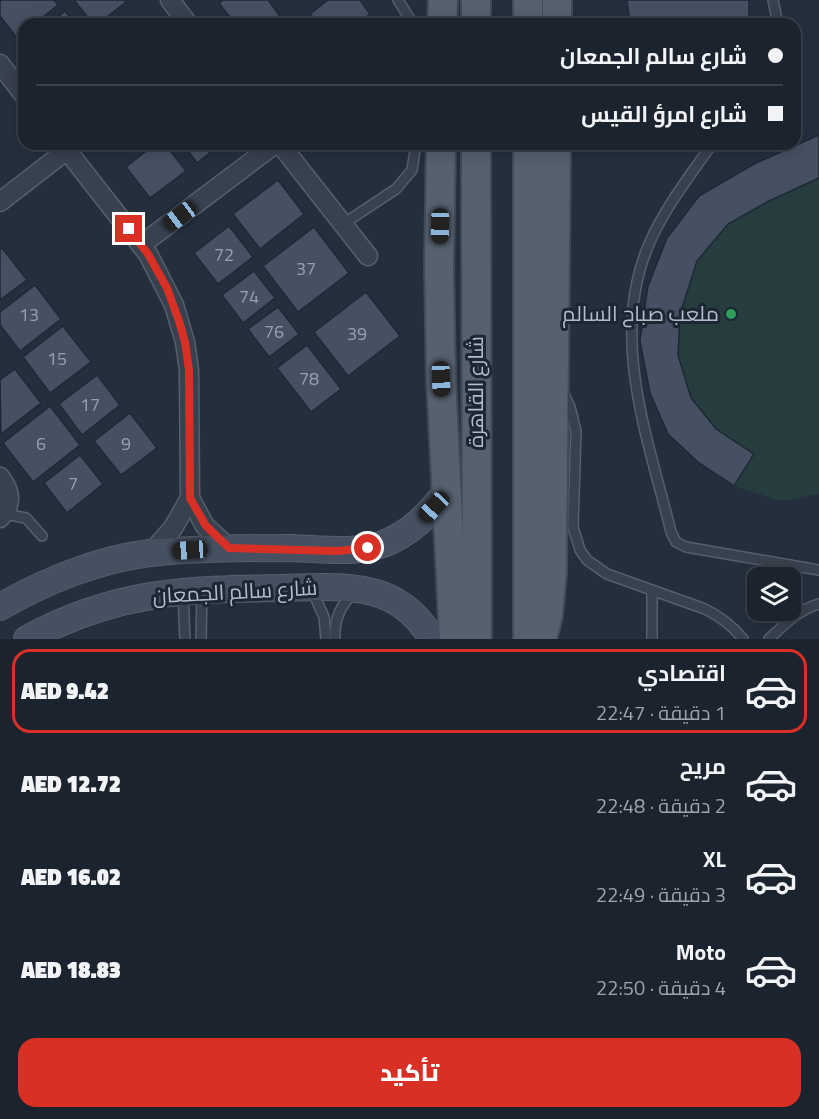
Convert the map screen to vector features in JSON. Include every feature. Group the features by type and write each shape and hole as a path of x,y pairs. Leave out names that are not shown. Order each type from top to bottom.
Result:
{"main road":[{"path":"442,0 442,18"},
{"path":"476,0 476,18"},
{"path":"528,0 528,18"},
{"path":"557,0 557,18"},
{"path":"441,150 440,301 446,492 454,639"},
{"name":"شارع القاهرة","path":"476,150 477,639"},
{"path":"528,150 528,639"},
{"path":"542,639 548,615 552,573 556,150"}],"street":[{"path":"170,0 184,18"},
{"path":"0,64 18,87"},
{"path":"0,202 61,150"},
{"path":"66,150 141,245 167,288 185,342 189,370 190,498 206,526 229,548"},
{"path":"141,245 267,150"},
{"path":"285,150 368,256"},
{"path":"0,477 10,494 9,504 3,515"},
{"name":"شارع سالم الجمعان","path":"9,602 65,577 107,562 151,553 229,548 353,550 383,543 398,537 423,519 446,492"},
{"path":"151,553 173,528 190,498"},
{"path":"306,549 312,553 318,567 315,582 310,587"},
{"path":"65,577 63,598 74,617"},
{"name":"شارع سالم الجمعان","path":"28,638 74,617 128,600 193,590 310,587 359,590 381,595 397,602 412,613 433,639"},
{"path":"9,602 29,607 33,622 28,638"}],"lane":[{"path":"398,0 409,18"},
{"path":"773,0 777,18"},
{"path":"343,224 396,189 412,170 415,150"},
{"path":"708,150 660,223 647,248 633,299 635,376 639,403 671,532 676,542 686,547 819,570"},
{"path":"554,371 570,408 576,431 573,527 580,550 592,564 606,574 720,616 733,626 743,639"},
{"path":"3,515 26,518 42,536"},
{"path":"310,587 320,606 326,639"},
{"path":"185,639 193,590"},
{"path":"193,590 201,639"},
{"path":"335,639 334,630 339,611 351,595 359,590"},
{"path":"652,590 652,639"},
{"path":"769,639 797,614 819,604"}],"green space":[{"name":"ملعب صباح السالم","path":"819,135 819,494 781,501 734,486 699,463 668,434 650,393 640,341 648,286 667,238 797,150 801,150 801,147"}],"building":[{"path":"0,0 54,0 58,5 42,18 18,18 17,38 0,16"},
{"path":"74,0 124,0 126,2 106,18 88,18"},
{"path":"223,0 268,0 280,16 277,18 230,18 219,3"},
{"path":"328,0 360,0 370,14 365,18 313,18 310,14"},
{"path":"627,0 749,0 749,18 629,18"},
{"path":"65,11 70,18 56,18"},
{"path":"819,135 819,178 767,202 728,224 697,261 680,314 678,355 691,398 716,429 754,454 734,486 699,463 668,434 650,393 640,341 648,286 667,238 699,196 754,164 785,150 801,150 801,143"},
{"path":"147,150 170,150 186,171 150,198 126,167"},
{"path":"187,150 213,150 197,163"},
{"path":"278,180 304,214 260,249 233,214"},
{"path":"229,226 253,257 218,284 194,253"},
{"path":"314,227 349,273 298,312 263,266"},
{"path":"2,248 27,280 0,300 0,249"},
{"path":"254,271 275,298 243,323 222,295"},
{"path":"35,285 61,319 20,351 0,325 0,312"},
{"path":"366,292 400,336 348,376 314,332"},
{"path":"278,307 299,334 269,357 248,329"},
{"path":"63,326 91,362 50,393 23,357"},
{"path":"307,345 341,389 311,412 277,368"},
{"path":"15,369 41,403 1,434 0,380"},
{"path":"97,375 120,405 82,435 59,404"},
{"path":"50,406 80,445 33,482 3,443"},
{"path":"130,413 157,448 121,475 94,441"},
{"path":"80,455 103,484 67,513 44,483"}],"place":[{"name":"ملعب صباح السالم","path":"731,314"}],"route":[{"path":"129,229 148,254 167,288 185,342 189,370 190,498 206,526 229,548 337,551 368,548"}]}
